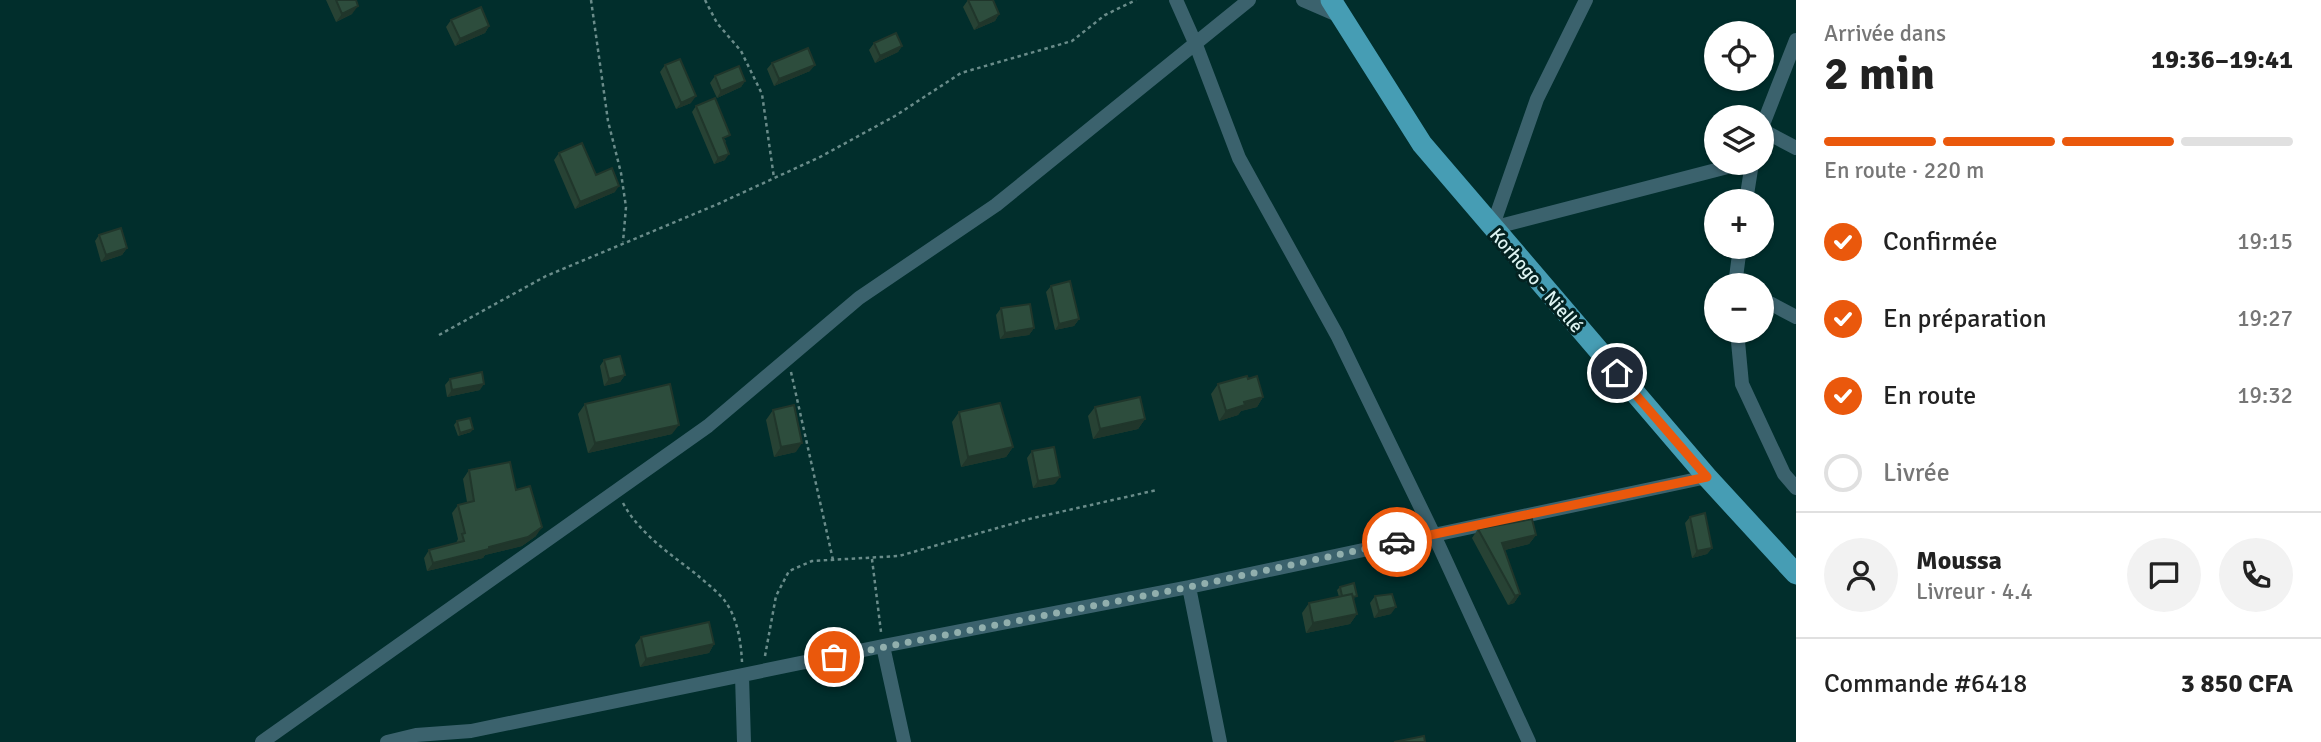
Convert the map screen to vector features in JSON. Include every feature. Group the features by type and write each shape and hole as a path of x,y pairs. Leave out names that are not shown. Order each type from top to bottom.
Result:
{"main road":[{"name":"Korhogo - Niellé","path":"1336,8 1422,144 1707,477 1796,574"}],"street":[{"path":"1176,0 1239,158 1337,335 1434,534 1529,742"},
{"path":"262,742 708,426 859,298 996,205 1250,0"},
{"path":"1303,0 1336,8"},
{"path":"1492,228 1537,99 1586,0"},
{"path":"1771,105 1796,40"},
{"path":"1774,136 1796,148"},
{"path":"1492,228 1704,173"},
{"path":"1774,305 1796,317"},
{"path":"1738,343 1742,384 1784,474 1796,488"},
{"path":"387,742 416,735 471,731 883,646 1189,587 1707,477"},
{"path":"1189,587 1220,742"},
{"path":"883,646 904,742"},
{"path":"742,676 744,742"}],"path":[{"path":"591,0 608,121 626,206 623,242"},
{"path":"705,0 717,23 741,51 762,94 775,178"},
{"path":"439,335 546,276 718,204 820,157 895,116 961,73 1072,41 1105,15 1136,0"},
{"path":"788,358 833,560"},
{"path":"617,490 632,520 664,550 707,583 727,604 741,642 742,676"},
{"path":"760,673 776,596 789,570 813,561 899,556 1029,519 1157,490"},
{"path":"872,558 883,646"}],"building":[{"path":"336,0 356,0 358,6 342,14"},
{"path":"968,0 993,0 999,14 979,24"},
{"path":"481,7 489,26 460,39 451,20"},
{"path":"896,33 902,46 880,56 874,43"},
{"path":"808,48 815,65 779,79 772,63"},
{"path":"680,59 696,96 681,103 665,65"},
{"path":"739,66 745,81 721,91 715,76"},
{"path":"715,98 730,135 723,138 729,154 718,158 696,106"},
{"path":"582,143 596,175 612,168 619,186 580,202 559,153"},
{"path":"121,228 127,248 106,255 99,235"},
{"path":"1070,281 1079,319 1059,324 1051,286"},
{"path":"1030,304 1034,328 1005,333 1001,308"},
{"path":"620,356 625,375 609,379 604,360"},
{"path":"482,372 484,384 452,390 450,379"},
{"path":"1247,376 1248,379 1257,376 1263,397 1226,411 1218,384"},
{"path":"670,384 679,425 595,443 585,404"},
{"path":"1140,397 1145,419 1100,429 1095,407"},
{"path":"1000,403 1013,447 968,457 959,412"},
{"path":"794,405 802,443 781,447 773,410"},
{"path":"470,418 473,429 460,433 457,421"},
{"path":"1054,447 1060,477 1038,481 1032,451"},
{"path":"510,462 516,490 530,486 542,527 528,537 433,563 429,550 464,541 462,534 465,533 458,505 474,501 469,470"},
{"path":"1705,513 1712,548 1697,551 1690,517"},
{"path":"1532,519 1536,535 1502,543 1520,594 1515,596 1478,529"},
{"path":"1354,583 1357,596 1342,596 1340,587"},
{"path":"1352,594 1357,614 1313,623 1309,603"},
{"path":"1392,594 1396,607 1379,611 1375,596"},
{"path":"709,622 714,644 646,659 641,637"},
{"path":"1424,736 1425,742 1394,742"}],"way so far":[{"path":"834,657 1189,587 1397,542"}],"route":[{"path":"1397,542 1707,477 1617,373"}]}
